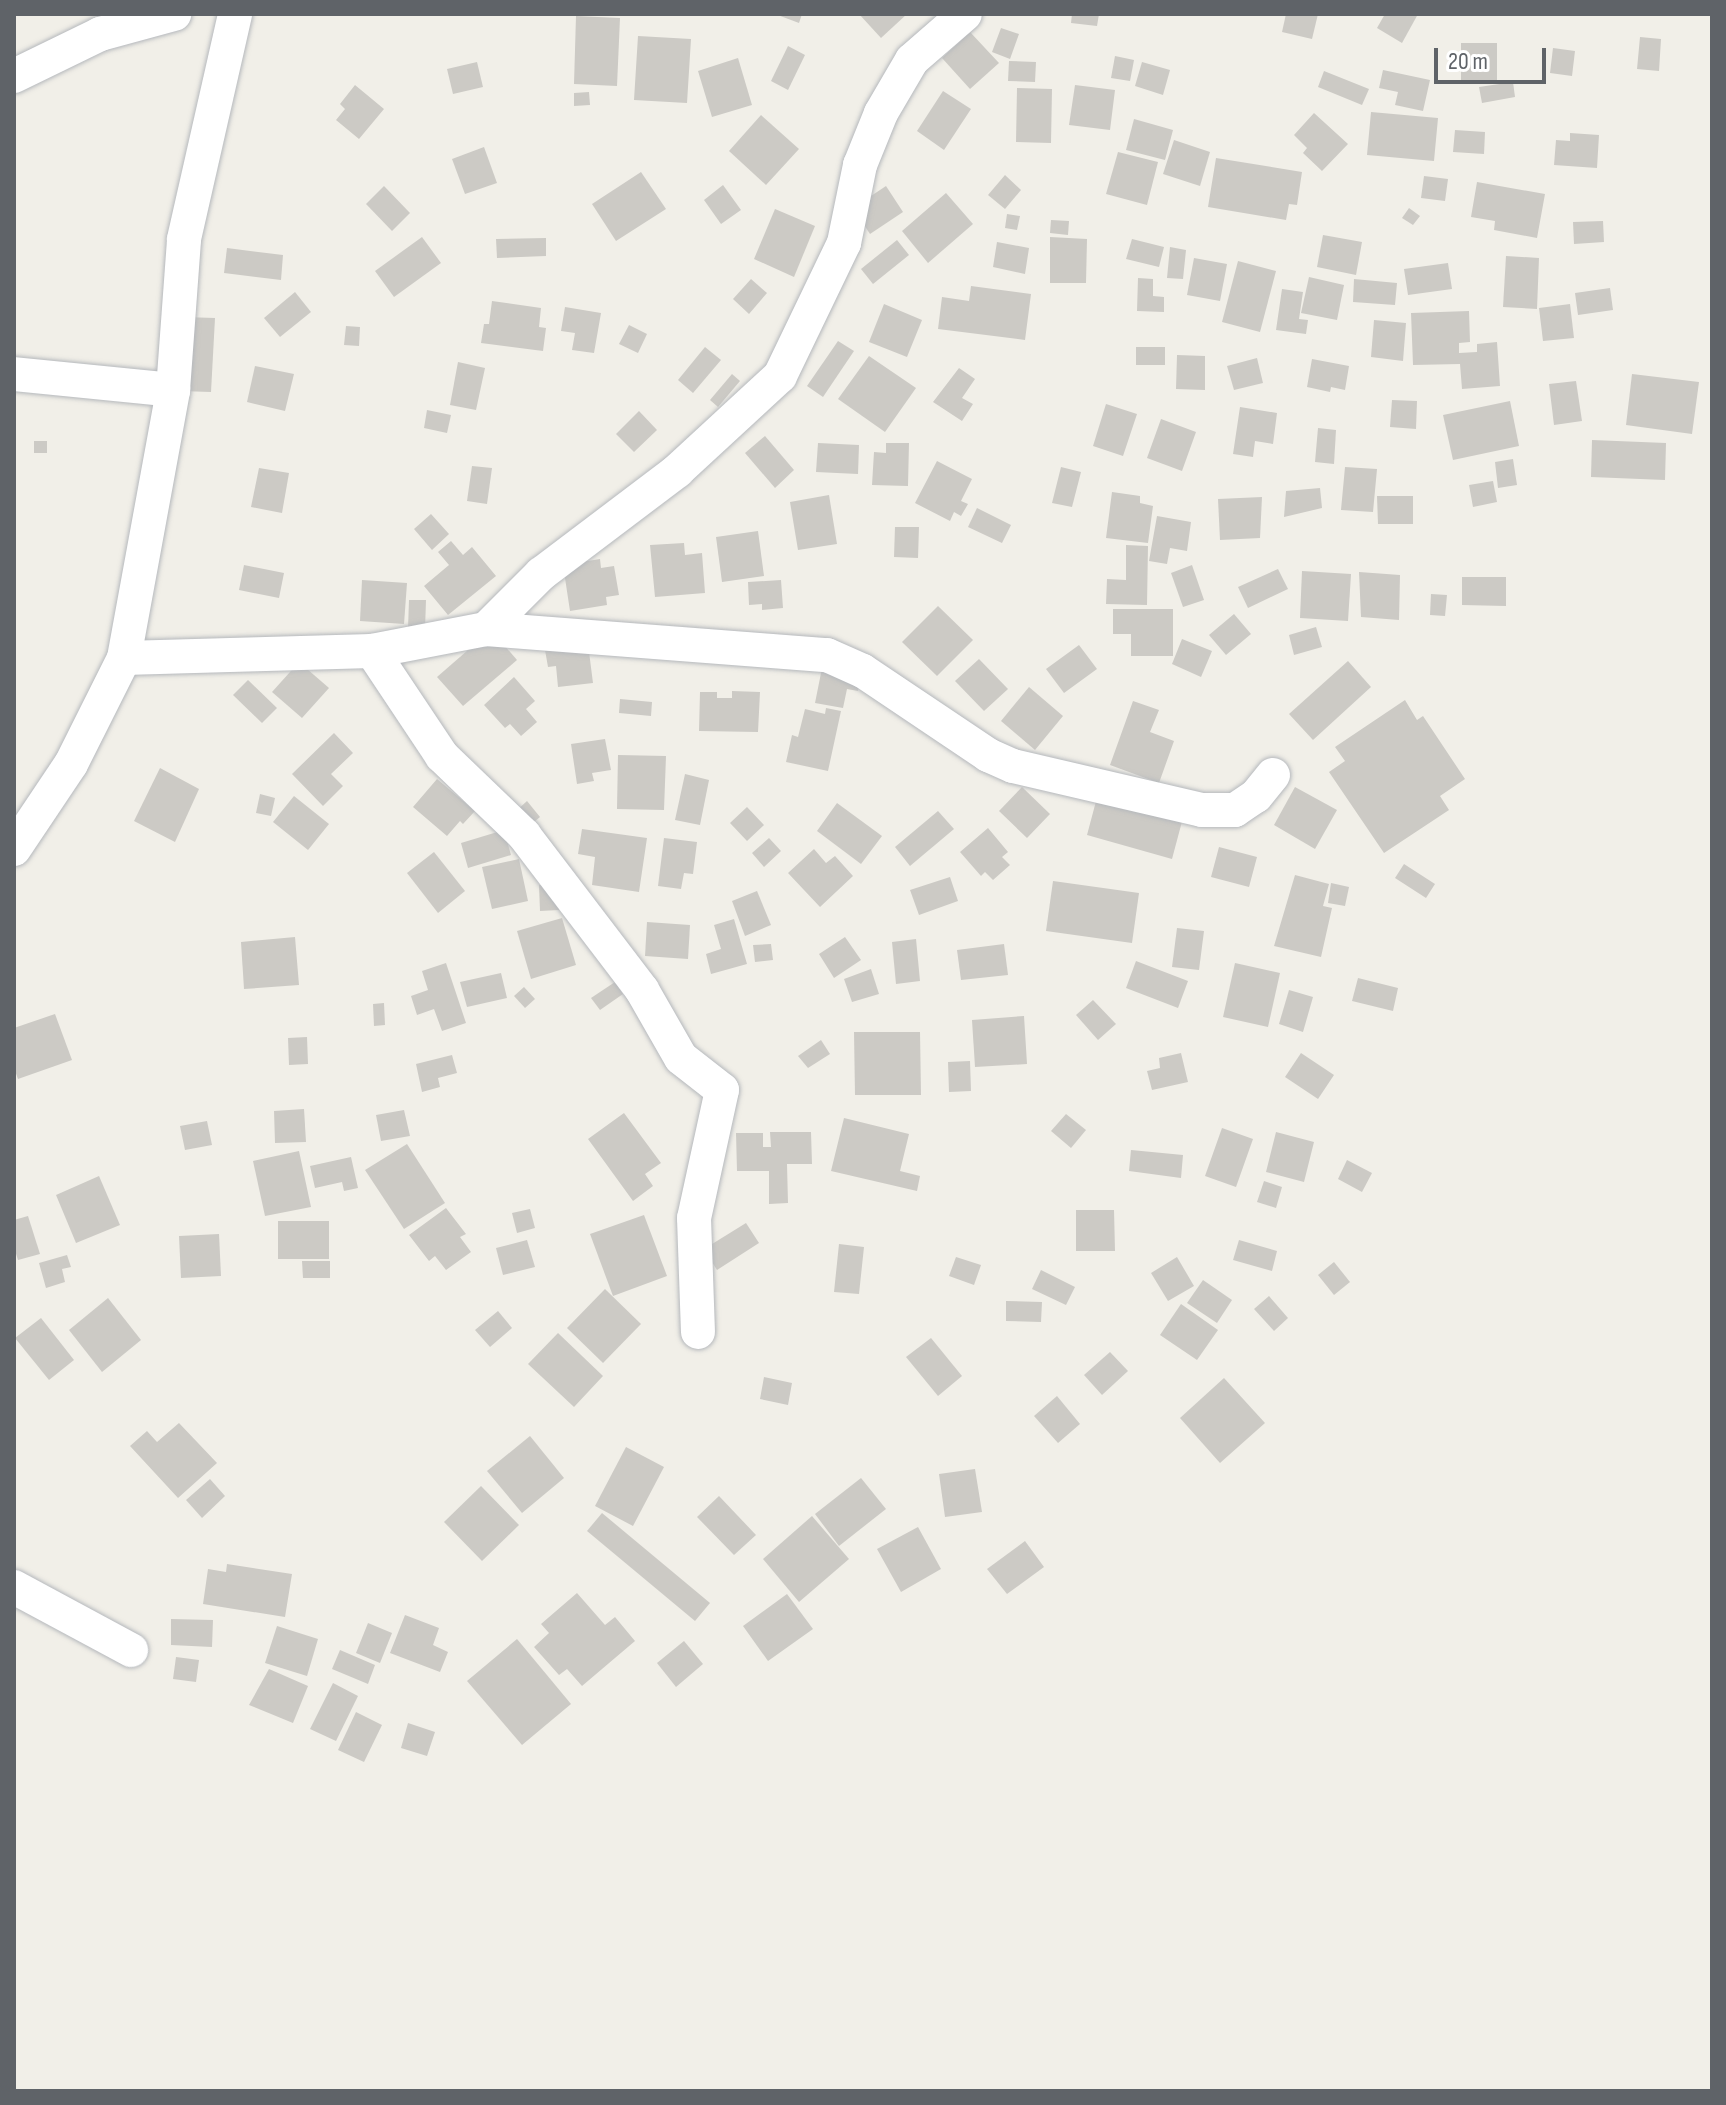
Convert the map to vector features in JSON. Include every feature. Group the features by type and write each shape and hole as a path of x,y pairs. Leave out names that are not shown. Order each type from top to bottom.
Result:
{"street":[{"path":"14,76 100,34 174,14"},
{"path":"14,849 71,764 124,658 173,390 184,239 235,14"},
{"path":"486,629 541,574 677,471 780,376 844,243 860,165 881,113 912,60 965,14"},
{"path":"14,374 173,390"},
{"path":"124,658 372,651 486,629 827,655 863,671 988,755 1013,766 1202,810 1235,810 1256,796 1273,775"},
{"path":"372,651 442,756 524,835 633,978 681,1058 722,1090 694,1218 698,1332"},
{"path":"14,1587 131,1650"}],"building":[{"path":"775,14 802,14 799,23"},
{"path":"859,14 907,14 881,38"},
{"path":"1072,14 1099,14 1097,26 1071,23"},
{"path":"1286,14 1318,14 1312,39 1282,32"},
{"path":"1385,14 1418,14 1402,43 1377,28"},
{"path":"576,16 620,18 617,86 574,84"},
{"path":"1001,28 1019,34 1010,59 992,52"},
{"path":"970,32 999,63 970,89 942,58"},
{"path":"638,36 691,39 687,103 634,100"},
{"path":"1640,37 1661,39 1659,71 1637,69"},
{"path":"1461,43 1497,43 1497,81 1461,81"},
{"path":"788,46 805,55 788,90 771,81"},
{"path":"1553,48 1575,51 1572,76 1550,73"},
{"path":"1115,56 1134,60 1130,81 1111,78"},
{"path":"738,58 752,105 712,117 698,71"},
{"path":"1009,61 1036,62 1035,82 1008,81"},
{"path":"477,62 483,87 453,94 447,69"},
{"path":"1142,62 1170,70 1163,95 1135,86"},
{"path":"1383,70 1430,80 1423,111 1395,105 1398,92 1379,88"},
{"path":"1324,71 1369,89 1362,105 1318,87"},
{"path":"1513,82 1515,97 1482,103 1479,87"},
{"path":"355,85 384,109 359,139 336,120 345,109 340,104"},
{"path":"1075,85 1115,90 1110,130 1069,125"},
{"path":"1017,88 1052,89 1051,143 1016,142"},
{"path":"943,91 971,109 944,150 917,131"},
{"path":"589,92 590,105 574,106 574,93"},
{"path":"1371,112 1438,118 1434,161 1367,155"},
{"path":"1314,113 1348,144 1322,171 1303,153 1307,148 1294,135"},
{"path":"761,115 799,149 766,185 729,151"},
{"path":"1134,119 1173,130 1165,160 1126,150"},
{"path":"1455,130 1485,132 1484,154 1453,152"},
{"path":"1570,133 1599,135 1597,168 1554,165 1556,140 1570,141"},
{"path":"1174,140 1210,152 1200,186 1163,174"},
{"path":"484,147 497,183 465,194 452,159"},
{"path":"1118,152 1158,162 1147,205 1106,194"},
{"path":"1216,158 1302,172 1297,205 1289,204 1286,220 1208,207"},
{"path":"641,172 666,209 616,241 592,204"},
{"path":"1005,175 1021,190 1005,209 988,195"},
{"path":"1424,176 1448,179 1445,201 1421,198"},
{"path":"1477,182 1545,194 1537,238 1494,230 1495,221 1471,217"},
{"path":"723,185 741,210 721,224 704,200"},
{"path":"384,186 410,213 392,231 366,204"},
{"path":"886,186 903,212 870,234 853,208"},
{"path":"946,193 973,224 928,263 902,231"},
{"path":"1409,208 1420,216 1413,225 1402,218"},
{"path":"775,209 815,226 794,277 754,259"},
{"path":"1007,214 1020,216 1017,230 1005,228"},
{"path":"1051,220 1069,221 1068,235 1050,233"},
{"path":"1603,221 1604,242 1574,244 1573,222"},
{"path":"1323,235 1362,242 1356,275 1317,267"},
{"path":"422,237 441,263 394,297 375,271"},
{"path":"1050,237 1087,239 1086,283 1050,283"},
{"path":"546,238 546,256 497,258 496,239"},
{"path":"1132,239 1164,247 1159,267 1126,259"},
{"path":"897,240 909,255 873,284 861,269"},
{"path":"997,242 1029,248 1025,274 993,267"},
{"path":"1170,247 1186,250 1183,279 1167,278"},
{"path":"227,248 283,255 281,280 224,273"},
{"path":"1506,256 1539,258 1537,309 1503,307"},
{"path":"1194,258 1227,264 1220,301 1187,295"},
{"path":"1238,261 1276,271 1260,332 1222,322"},
{"path":"1448,263 1452,289 1408,295 1404,269"},
{"path":"1309,277 1344,285 1337,320 1301,313"},
{"path":"1138,278 1153,279 1153,296 1164,297 1164,312 1137,311"},
{"path":"751,279 767,293 749,314 733,299"},
{"path":"1354,279 1397,283 1395,305 1353,302"},
{"path":"971,286 1031,294 1025,340 938,329 942,297 969,301"},
{"path":"1610,288 1613,310 1578,315 1575,293"},
{"path":"1282,289 1303,292 1299,319 1308,320 1306,334 1276,330"},
{"path":"295,292 311,312 280,337 264,318"},
{"path":"492,301 541,308 539,327 546,328 543,351 481,343 484,324 489,324"},
{"path":"884,304 922,320 907,357 869,342"},
{"path":"1570,304 1574,338 1543,341 1539,308"},
{"path":"565,307 601,313 594,353 572,350 575,333 561,331"},
{"path":"1469,311 1470,342 1459,343 1459,353 1477,352 1477,344 1497,342 1500,386 1462,389 1460,364 1413,365 1411,313"},
{"path":"184,317 215,318 211,392 180,391"},
{"path":"1374,320 1406,323 1403,361 1371,357"},
{"path":"629,325 647,334 638,353 619,344"},
{"path":"346,326 360,327 359,346 344,345"},
{"path":"838,341 854,351 823,397 807,386"},
{"path":"705,347 721,360 693,393 678,380"},
{"path":"1136,347 1165,347 1165,365 1136,365"},
{"path":"1177,355 1205,356 1205,390 1176,389"},
{"path":"869,356 916,388 885,432 838,399"},
{"path":"1257,358 1263,383 1234,390 1227,366"},
{"path":"1312,359 1349,366 1345,390 1331,387 1330,392 1307,387"},
{"path":"458,362 485,368 476,410 450,405"},
{"path":"255,366 294,374 285,411 247,402"},
{"path":"959,368 975,379 962,398 973,404 962,421 933,402"},
{"path":"732,374 740,381 718,407 710,400"},
{"path":"1632,374 1699,382 1692,434 1626,425"},
{"path":"1576,381 1582,421 1554,425 1549,384"},
{"path":"1392,400 1417,401 1416,429 1390,427"},
{"path":"1510,401 1519,446 1453,460 1443,415"},
{"path":"1106,404 1137,414 1123,456 1093,446"},
{"path":"1240,407 1277,413 1273,444 1255,441 1253,457 1233,454"},
{"path":"427,410 451,415 447,433 424,428"},
{"path":"639,411 657,430 634,452 616,434"},
{"path":"1161,419 1196,432 1182,471 1147,458"},
{"path":"1318,428 1336,430 1334,464 1315,462"},
{"path":"765,436 794,470 775,488 745,453"},
{"path":"1592,440 1666,443 1665,480 1591,477"},
{"path":"34,441 47,441 47,453 34,453"},
{"path":"818,443 859,445 858,474 816,472"},
{"path":"886,443 909,443 908,486 872,485 874,452 886,453"},
{"path":"1513,459 1517,485 1498,488 1495,462"},
{"path":"937,461 972,479 961,501 968,504 961,516 954,512 950,521 915,503"},
{"path":"472,466 492,468 487,504 467,501"},
{"path":"1061,467 1081,472 1072,507 1052,503"},
{"path":"1345,467 1377,469 1373,512 1341,510"},
{"path":"259,468 289,473 282,513 251,507"},
{"path":"1493,481 1497,502 1473,507 1469,485"},
{"path":"1320,488 1322,508 1284,517 1286,491"},
{"path":"1112,492 1140,496 1140,503 1153,506 1148,543 1106,538"},
{"path":"829,495 837,544 798,550 790,502"},
{"path":"1377,496 1413,496 1413,524 1378,524"},
{"path":"1262,497 1260,538 1220,540 1218,499"},
{"path":"977,508 1011,525 1002,543 968,527"},
{"path":"431,514 449,534 432,550 414,529"},
{"path":"1157,516 1191,522 1187,551 1170,548 1167,564 1149,561"},
{"path":"895,527 919,527 918,558 894,557"},
{"path":"758,531 764,576 722,582 716,537"},
{"path":"451,541 463,555 472,547 496,576 448,615 424,586 449,565 438,552"},
{"path":"684,543 685,555 702,553 705,593 655,597 650,545"},
{"path":"1126,545 1148,546 1147,605 1106,604 1107,579 1126,580"},
{"path":"600,559 601,568 614,566 619,595 606,597 607,605 570,611 563,565"},
{"path":"244,565 284,573 279,598 239,590"},
{"path":"1192,565 1204,600 1183,607 1171,573"},
{"path":"1278,569 1288,589 1248,608 1238,587"},
{"path":"1302,571 1351,574 1348,621 1300,618"},
{"path":"1359,572 1400,575 1399,620 1361,617"},
{"path":"1462,577 1506,577 1506,606 1462,605"},
{"path":"362,580 407,583 404,624 360,621"},
{"path":"781,580 783,608 762,610 762,604 749,605 748,582"},
{"path":"1431,594 1447,595 1445,616 1430,615"},
{"path":"409,600 426,600 425,630 408,629"},
{"path":"938,606 973,640 937,676 902,642"},
{"path":"1113,609 1173,609 1173,656 1131,656 1131,634 1113,634"},
{"path":"1234,614 1251,634 1226,655 1209,635"},
{"path":"1316,627 1322,647 1294,655 1289,635"},
{"path":"491,630 517,660 463,706 437,677"},
{"path":"1182,639 1212,651 1201,677 1172,664"},
{"path":"588,644 593,683 558,687 556,666 548,667 545,650"},
{"path":"1079,645 1097,669 1064,693 1046,669"},
{"path":"979,659 1008,689 984,711 955,681"},
{"path":"1348,661 1371,687 1313,740 1289,714"},
{"path":"299,662 329,688 302,718 272,692"},
{"path":"823,663 862,671 858,691 847,689 843,708 815,703"},
{"path":"514,677 535,701 526,709 537,722 521,736 510,724 505,728 484,705"},
{"path":"248,680 277,708 262,723 233,695"},
{"path":"1029,687 1063,716 1035,750 1001,721"},
{"path":"732,691 760,692 758,732 699,731 700,692 717,692 717,698 732,698"},
{"path":"620,699 652,702 651,716 619,713"},
{"path":"1405,700 1417,720 1423,716 1465,779 1440,796 1449,810 1384,853 1329,772 1345,761 1335,747"},
{"path":"1133,701 1159,710 1150,732 1174,741 1159,783 1110,765"},
{"path":"826,708 841,711 828,771 786,762 792,735 798,737 805,709 825,714"},
{"path":"334,733 353,753 331,774 343,786 323,806 292,774"},
{"path":"605,739 611,770 592,773 594,781 577,784 571,744"},
{"path":"618,755 666,756 664,810 617,809"},
{"path":"160,768 199,789 175,842 134,821"},
{"path":"685,774 709,780 700,825 675,820"},
{"path":"437,779 475,811 463,824 460,821 447,836 413,807"},
{"path":"1022,787 1050,814 1027,838 999,811"},
{"path":"1295,787 1337,810 1315,849 1274,825"},
{"path":"1099,790 1184,814 1172,859 1087,835"},
{"path":"260,794 275,798 271,816 256,813"},
{"path":"294,796 329,824 308,850 273,822"},
{"path":"527,801 540,817 528,827 515,812"},
{"path":"837,803 882,836 861,864 817,831"},
{"path":"747,807 764,825 747,841 730,823"},
{"path":"938,811 954,829 910,866 895,847"},
{"path":"988,828 1008,852 1002,857 1010,865 993,880 985,872 981,876 960,852"},
{"path":"582,829 647,838 639,892 592,885 595,857 578,854"},
{"path":"504,830 511,855 468,868 461,843"},
{"path":"664,838 697,842 693,874 684,873 681,889 658,886"},
{"path":"769,838 781,851 764,867 752,853"},
{"path":"1219,847 1257,857 1249,887 1211,877"},
{"path":"814,849 826,863 835,856 853,876 820,907 788,873"},
{"path":"434,852 465,891 438,913 407,873"},
{"path":"519,859 528,901 492,909 482,867"},
{"path":"1404,864 1435,884 1426,898 1395,878"},
{"path":"1295,875 1329,884 1323,906 1332,908 1321,957 1274,946"},
{"path":"950,877 958,901 919,915 910,890"},
{"path":"1053,881 1139,893 1132,943 1046,931"},
{"path":"1331,883 1349,887 1345,906 1328,903"},
{"path":"557,884 559,910 540,911 539,885"},
{"path":"757,891 771,925 745,936 732,901"},
{"path":"562,918 576,965 531,979 517,931"},
{"path":"734,919 747,964 711,974 706,954 721,949 714,925"},
{"path":"647,922 690,925 688,959 645,956"},
{"path":"1177,928 1204,931 1199,970 1172,967"},
{"path":"295,937 299,985 244,989 241,942"},
{"path":"845,937 861,960 834,978 819,954"},
{"path":"916,939 920,981 896,984 892,942"},
{"path":"771,944 773,960 755,962 753,945"},
{"path":"1004,944 1008,975 961,980 957,950"},
{"path":"1136,961 1188,981 1178,1008 1126,988"},
{"path":"446,963 466,1023 442,1031 434,1009 417,1015 411,996 428,990 422,971"},
{"path":"1235,963 1280,973 1268,1027 1223,1017"},
{"path":"871,969 879,994 852,1002 844,979"},
{"path":"501,973 507,998 467,1007 460,982"},
{"path":"1358,978 1398,988 1393,1011 1352,1001"},
{"path":"615,982 623,994 600,1010 591,998"},
{"path":"524,987 535,999 525,1008 514,996"},
{"path":"1289,990 1313,997 1303,1032 1279,1024"},
{"path":"1093,1000 1116,1024 1098,1040 1076,1015"},
{"path":"384,1003 385,1025 374,1026 373,1004"},
{"path":"55,1014 72,1060 18,1079 14,1068 14,1028"},
{"path":"1024,1016 1027,1064 975,1067 972,1020"},
{"path":"854,1032 920,1032 921,1095 855,1095"},
{"path":"307,1037 308,1064 289,1065 288,1038"},
{"path":"821,1040 830,1054 808,1068 798,1056"},
{"path":"1181,1053 1188,1082 1152,1090 1147,1071 1160,1068 1159,1058"},
{"path":"1301,1053 1334,1075 1318,1099 1285,1077"},
{"path":"452,1055 457,1073 438,1078 440,1087 422,1092 416,1064"},
{"path":"970,1061 971,1091 949,1092 948,1062"},
{"path":"304,1109 306,1142 275,1143 274,1111"},
{"path":"404,1110 410,1136 381,1141 376,1115"},
{"path":"624,1113 661,1163 645,1174 653,1186 633,1201 588,1139"},
{"path":"1066,1114 1086,1130 1071,1148 1051,1131"},
{"path":"844,1118 909,1134 900,1171 920,1176 917,1191 831,1171"},
{"path":"207,1121 212,1145 185,1150 180,1126"},
{"path":"1222,1128 1253,1139 1236,1187 1205,1176"},
{"path":"770,1132 811,1132 812,1164 787,1164 788,1203 769,1204 769,1171 737,1171 736,1133 763,1133 763,1147 771,1147"},
{"path":"1276,1132 1314,1142 1304,1182 1266,1172"},
{"path":"407,1144 445,1203 404,1229 365,1170"},
{"path":"1131,1150 1183,1155 1181,1178 1129,1171"},
{"path":"299,1151 311,1207 265,1216 253,1161"},
{"path":"351,1157 358,1188 344,1191 342,1182 315,1188 310,1166"},
{"path":"1347,1160 1372,1173 1362,1192 1338,1179"},
{"path":"99,1176 120,1225 76,1243 56,1195"},
{"path":"1264,1181 1282,1187 1276,1208 1257,1202"},
{"path":"446,1208 466,1234 460,1237 471,1252 446,1270 435,1256 429,1261 409,1235"},
{"path":"530,1209 535,1228 517,1233 512,1213"},
{"path":"1076,1210 1114,1210 1115,1251 1076,1251"},
{"path":"644,1215 667,1276 613,1296 590,1234"},
{"path":"28,1216 40,1254 18,1260 14,1247 14,1220"},
{"path":"278,1221 329,1221 329,1259 278,1259"},
{"path":"746,1223 759,1243 717,1270 704,1249"},
{"path":"219,1234 221,1276 181,1278 179,1236"},
{"path":"527,1240 535,1267 503,1275 496,1248"},
{"path":"1239,1240 1277,1251 1272,1271 1233,1260"},
{"path":"839,1244 864,1247 859,1294 834,1292"},
{"path":"67,1255 71,1267 62,1269 65,1282 46,1288 39,1263"},
{"path":"956,1257 981,1265 974,1285 949,1276"},
{"path":"1177,1257 1194,1286 1168,1301 1151,1273"},
{"path":"302,1261 330,1261 330,1278 303,1278"},
{"path":"1334,1262 1350,1282 1334,1295 1318,1275"},
{"path":"1041,1270 1075,1287 1066,1305 1032,1289"},
{"path":"1203,1280 1232,1300 1217,1323 1187,1303"},
{"path":"605,1289 641,1324 603,1363 567,1328"},
{"path":"1269,1296 1288,1318 1274,1331 1254,1309"},
{"path":"108,1298 141,1340 102,1372 69,1330"},
{"path":"1006,1301 1042,1302 1041,1322 1006,1321"},
{"path":"1181,1304 1218,1330 1197,1360 1160,1335"},
{"path":"498,1311 512,1328 490,1347 475,1330"},
{"path":"41,1318 74,1360 49,1380 15,1338"},
{"path":"558,1333 603,1376 574,1407 528,1364"},
{"path":"931,1338 962,1376 938,1396 906,1357"},
{"path":"1110,1352 1128,1371 1102,1395 1084,1375"},
{"path":"764,1377 792,1383 788,1405 760,1399"},
{"path":"1224,1378 1265,1423 1220,1463 1180,1418"},
{"path":"1057,1396 1080,1424 1058,1443 1034,1416"},
{"path":"179,1423 217,1463 178,1498 130,1446 147,1431 157,1442"},
{"path":"530,1436 564,1478 522,1513 487,1471"},
{"path":"626,1447 664,1467 633,1526 595,1506"},
{"path":"975,1469 982,1512 945,1517 939,1474"},
{"path":"861,1478 886,1509 839,1546 815,1514"},
{"path":"210,1479 225,1496 202,1518 186,1500"},
{"path":"481,1486 519,1525 482,1561 444,1522"},
{"path":"719,1496 756,1535 734,1555 697,1517"},
{"path":"602,1513 710,1603 695,1621 587,1531"},
{"path":"812,1516 849,1559 799,1602 763,1559"},
{"path":"918,1527 941,1569 901,1592 877,1549"},
{"path":"1025,1541 1044,1567 1007,1594 987,1569"},
{"path":"227,1564 292,1574 285,1617 203,1604 208,1569 226,1572"},
{"path":"577,1593 605,1625 615,1617 635,1641 582,1686 567,1669 559,1675 534,1647 549,1633 541,1624"},
{"path":"787,1594 813,1629 768,1661 743,1626"},
{"path":"405,1615 439,1628 433,1645 448,1652 440,1672 390,1653"},
{"path":"171,1619 213,1620 212,1647 171,1645"},
{"path":"368,1623 392,1633 380,1663 356,1653"},
{"path":"277,1626 318,1639 307,1676 265,1663"},
{"path":"517,1639 571,1704 522,1745 467,1681"},
{"path":"684,1641 703,1664 676,1687 657,1663"},
{"path":"340,1650 375,1665 368,1684 332,1669"},
{"path":"176,1657 199,1660 196,1682 173,1679"},
{"path":"269,1669 308,1686 293,1723 249,1705"},
{"path":"333,1683 358,1696 336,1741 310,1729"},
{"path":"356,1712 382,1725 364,1762 338,1750"},
{"path":"408,1723 435,1732 427,1756 401,1748"}]}
